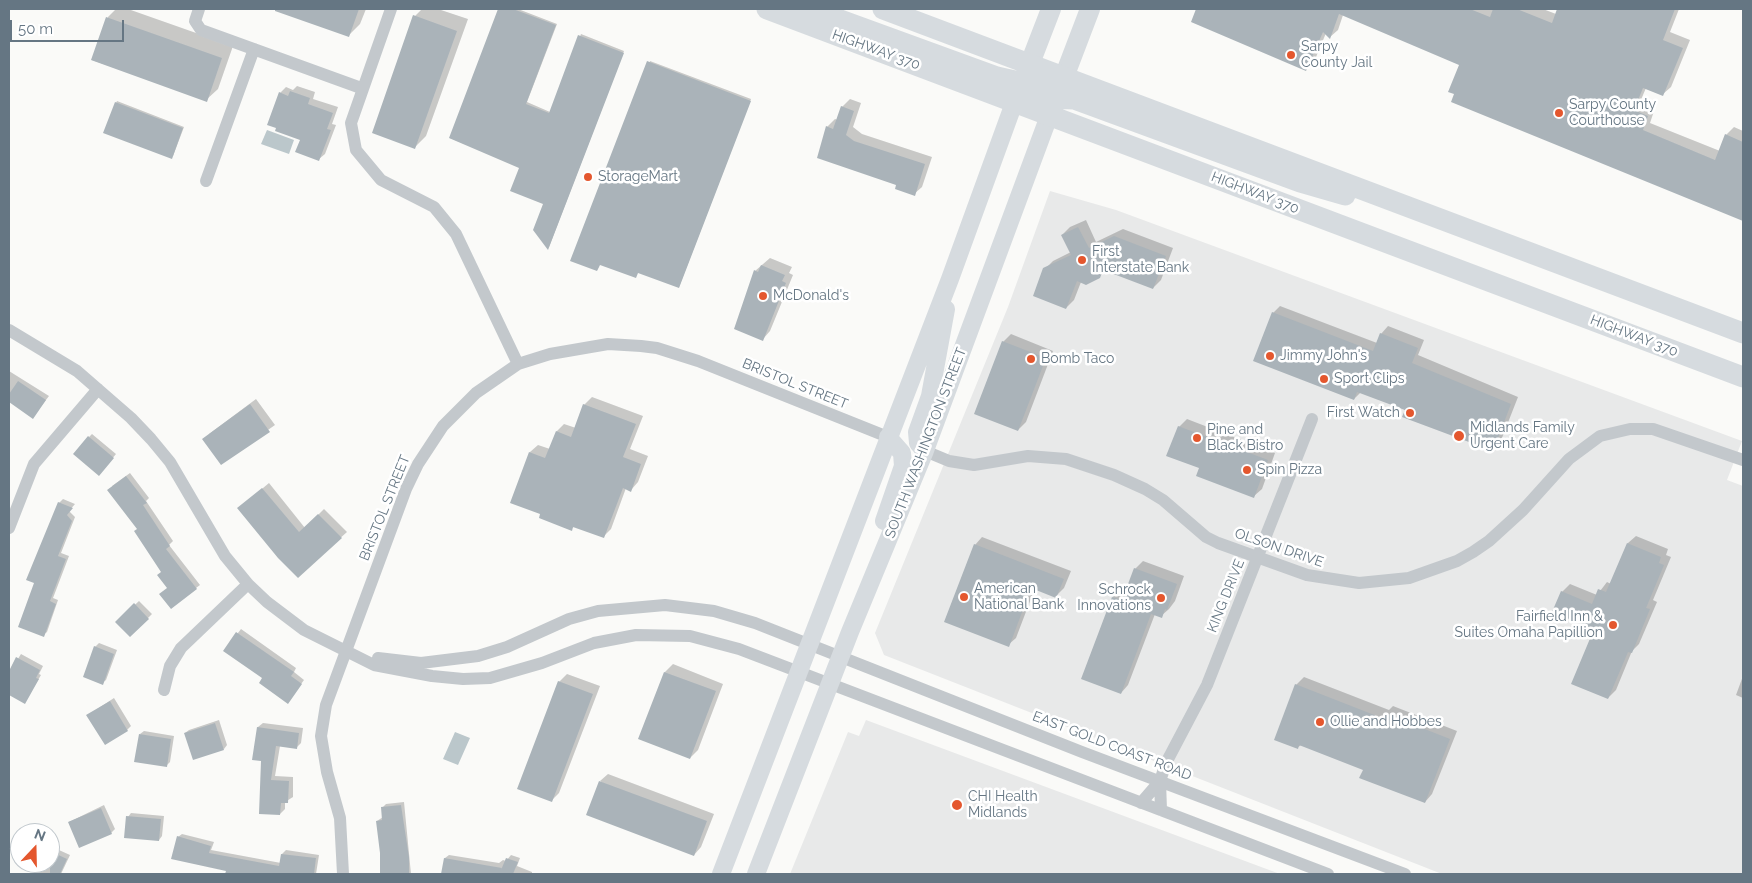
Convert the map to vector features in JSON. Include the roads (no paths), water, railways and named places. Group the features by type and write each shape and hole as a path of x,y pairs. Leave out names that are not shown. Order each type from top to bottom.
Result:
{"highway":[{"name":"HIGHWAY 370","path":"766,9 1014,103 1057,95 1394,201 1743,333"},
{"path":"810,9 962,66 1026,74"},
{"name":"HIGHWAY 370","path":"883,9 1026,74 1057,95 1743,377"}],"main road":[{"path":"721,874 950,279 1014,103 1051,9"},
{"name":"SOUTH WASHINGTON STREET","path":"756,874 840,657 925,451 1090,9"},
{"path":"925,451 918,443 917,432 930,396 950,279"},
{"path":"869,585 866,567 903,466 902,453 888,438"}],"street":[{"path":"199,9 195,21 201,30 361,88"},
{"path":"391,9 361,88 351,123 356,150 381,180 434,207 456,234 518,364"},
{"path":"206,181 254,49"},
{"path":"9,330 55,356 98,389 131,418 170,462 225,556 248,584 304,630 374,665 408,673 464,679 490,678 542,663 594,642 636,635 664,634 690,636 713,641 798,671 1328,874"},
{"name":"BRISTOL STREET","path":"343,874 340,818 327,772 321,736 326,706 406,489 432,441 457,410 476,393 518,364 576,348 608,344 657,348 698,361 888,438"},
{"path":"9,528 34,464 98,389"},
{"name":"KING DRIVE","path":"1141,803 1160,781 1170,755 1207,685 1312,419"},
{"name":"OLSON DRIVE","path":"925,451 949,461 974,464 1028,456 1066,458 1114,475 1145,489 1163,500 1206,537 1307,575 1359,583 1409,578 1457,561 1489,541 1506,526 1583,446 1600,436 1616,431 1653,429 1743,460"},
{"path":"164,690 170,666 181,648 248,584"},
{"name":"EAST GOLD COAST ROAD","path":"346,651 387,660 421,663 451,661 478,656 507,647 561,622 598,611 665,605 693,607 733,616 1405,874"},
{"name":"KING DRIVE","path":"1160,781 1161,810"}],"place":[{"name":"Sarpy County Jail","path":"1291,55"},
{"name":"Sarpy County Courthouse","path":"1559,113"},
{"name":"StorageMart","path":"588,177"},
{"name":"First Interstate Bank","path":"1082,260"},
{"name":"McDonald's","path":"763,296"},
{"name":"Jimmy John's","path":"1270,356"},
{"name":"Bomb Taco","path":"1031,359"},
{"name":"Sport Clips","path":"1324,379"},
{"name":"First Watch","path":"1410,413"},
{"name":"Midlands Family Urgent Care","path":"1459,436"},
{"name":"Pine and Black Bistro","path":"1197,438"},
{"name":"Spin Pizza","path":"1247,470"},
{"name":"American National Bank","path":"964,597"},
{"name":"Schrock Innovations","path":"1161,598"},
{"name":"Fairfield Inn & Suites Omaha Papillion","path":"1613,625"},
{"name":"Ollie and Hobbes","path":"1320,722"},
{"name":"CHI Health Midlands","path":"957,805"}]}
